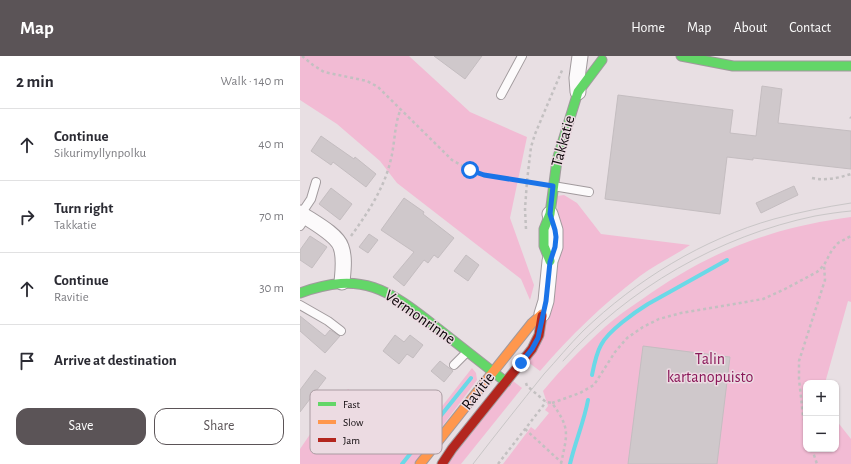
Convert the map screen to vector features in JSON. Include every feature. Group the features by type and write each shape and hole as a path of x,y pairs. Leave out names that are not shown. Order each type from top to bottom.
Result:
{"street":[{"name":"Takkatie","path":"578,92 577,78 580,56"},
{"path":"587,56 596,60 606,58"},
{"path":"681,56 713,59 733,66 851,66"},
{"name":"Takkatie","path":"542,314 547,295 550,262 555,247 555,230 550,214 553,186 562,142 578,92 606,58"},
{"path":"302,217 331,235 341,247 343,264 342,282"},
{"name":"Vermonrinne","path":"300,293 342,282 369,286 389,293 416,311 506,382"},
{"name":"Ravitie","path":"442,436 532,323 542,314"},
{"name":"Ravitie","path":"442,464 532,349 538,338 542,314"},
{"name":"Ravitie","path":"420,464 428,454"}],"lane":[{"path":"501,95 522,56"},
{"path":"302,217 311,199 316,182"},
{"path":"553,186 589,192"},
{"path":"300,305 328,321 341,331"},
{"path":"454,365 468,352"}],"path":[{"path":"302,56 324,72 367,81 378,87 400,111 452,160 470,170 484,175 553,186"},
{"path":"341,247 356,229 380,191 390,162 397,120 400,111"},
{"path":"812,178 821,180 835,179 851,174"},
{"path":"527,378 527,386 546,402 552,403 580,393 594,385 615,352 628,338 643,327 659,318 763,299 817,272 824,265 832,250 838,243 851,236"},
{"path":"803,416 799,379 799,362 825,280 824,265"},
{"path":"498,464 546,402"},
{"path":"552,403 566,426 566,440 561,463"},
{"path":"525,429 561,463"},
{"path":"813,452 817,464"}],"green space":[{"path":"300,56 409,56 470,112 527,137 510,218 534,285 530,300 521,279 397,183 380,161 337,124 300,100"},
{"path":"564,195 577,203 601,234 690,245 646,272 626,287 575,333 540,371 528,362 554,290 559,256 557,196"},
{"name":"Talin kartanopuisto","path":"851,217 851,302 848,301 826,380 803,380 803,452 839,452 839,424 851,439 851,464 503,464 531,427 535,430 549,413 545,410 548,406 543,391 589,342 609,323 627,309 671,280 718,254 778,232 820,222"},
{"path":"472,368 476,373 477,380 442,427 442,406"},
{"path":"513,381 522,388 461,464 447,464"},
{"path":"310,434 310,454 422,454 414,464 300,464 300,449"}],"building":[{"path":"434,56 482,56 465,79"},
{"path":"762,86 782,89 778,123 851,131 851,169 753,158 753,160 727,157 720,214 605,199 618,95 733,110 730,133 756,136"},
{"path":"321,136 354,159 355,157 376,174 366,187 333,162 331,165 311,151"},
{"path":"794,186 798,195 761,213 756,203"},
{"path":"331,188 352,204 340,220 319,204"},
{"path":"404,198 424,212 423,214 454,238 438,258 434,255 428,263 424,260 404,286 393,277 414,252 381,230"},
{"path":"369,234 378,240 368,253 359,247"},
{"path":"310,236 327,247 312,268 300,260 300,250"},
{"path":"466,255 479,265 468,281 454,271"},
{"path":"300,316 325,336 330,330 340,336 325,353 300,331"},
{"path":"395,335 404,342 410,335 423,345 413,358 407,354 399,364 383,351"},
{"path":"643,346 730,357 717,464 628,464"},
{"path":"440,361 453,371 444,382 431,371"},
{"path":"315,370 326,378 317,390 310,390 310,399 300,412 300,390"}],"waterway":[{"path":"592,375 596,356 601,345 609,334 622,322 648,304 727,260"},
{"path":"442,414 471,378"},
{"path":"570,464 588,400"},
{"path":"402,464 410,454"}],"tram line":[{"path":"473,464 544,374 578,336 604,312 648,278 696,250 748,227 793,214 851,203"},
{"path":"563,361 616,310 646,288 710,251 779,225 815,216 851,211"}],"traffic: fast":[{"path":"681,56 733,66 851,66"},
{"path":"550,261 544,246 544,229 550,214 557,160 578,92 602,60"},
{"path":"300,293 322,286 341,283 358,284 389,294 419,314 506,382"}],"traffic: slow":[{"path":"442,436 532,323 542,314"},
{"path":"420,464 428,454"}],"traffic: jam":[{"path":"442,464 452,449 532,349 539,335 542,316"}],"route":[{"path":"470,170 484,175 553,186 550,214 556,237 555,247 550,262 546,301 538,338 532,349 521,363"}]}
